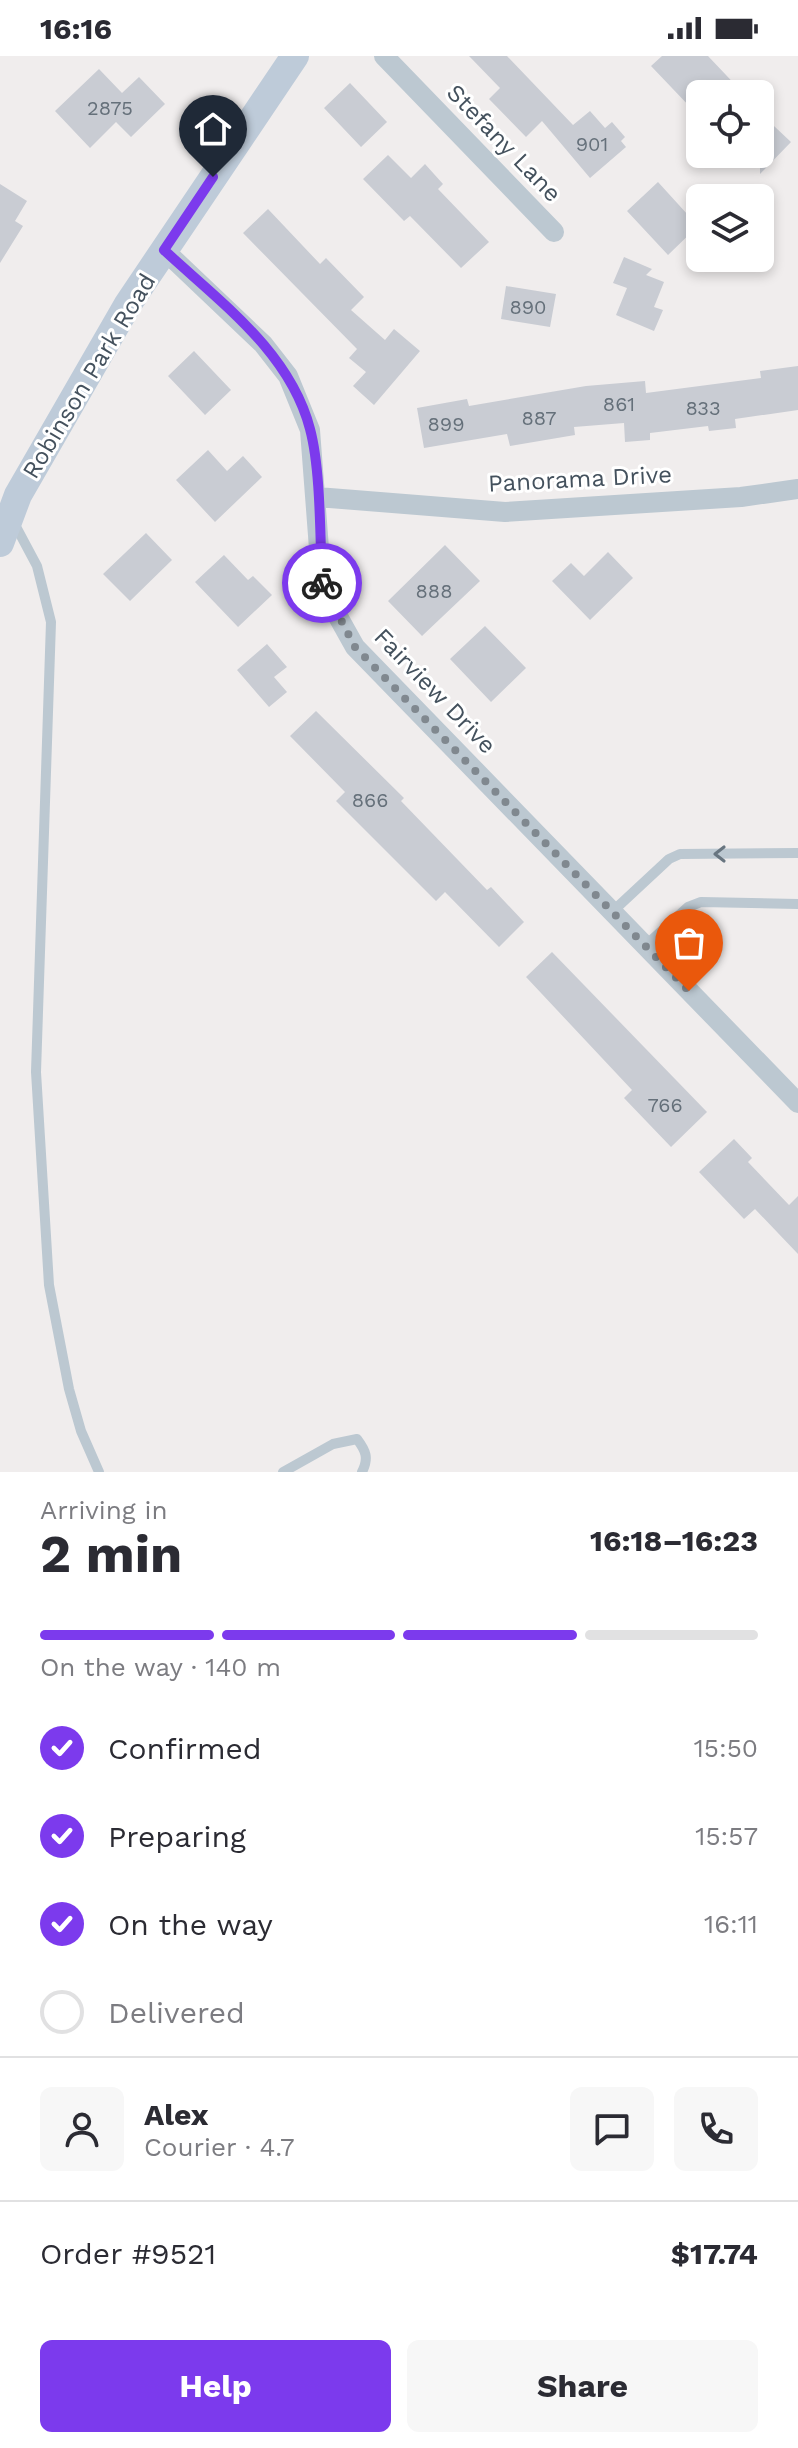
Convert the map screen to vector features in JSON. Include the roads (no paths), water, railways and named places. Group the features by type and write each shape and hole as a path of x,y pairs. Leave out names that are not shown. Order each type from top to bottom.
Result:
{"street":[{"name":"Robinson Park Road","path":"0,543 18,495 128,304 295,56"},
{"name":"Stefany Lane","path":"384,56 554,232"},
{"name":"Fairview Drive","path":"164,250 263,344 288,376 310,430 322,588 355,647 798,1103"},
{"name":"Panorama Drive","path":"317,497 505,512 741,497 798,489"}],"lane":[{"path":"10,516 37,566 51,622 36,1072 49,1285 69,1389 81,1431 99,1472"},
{"path":"612,912 669,859 680,854 798,853"},
{"path":"645,946 688,907 701,902 798,904"},
{"path":"283,1472 333,1444 357,1439 366,1452 367,1463 362,1472"}]}
